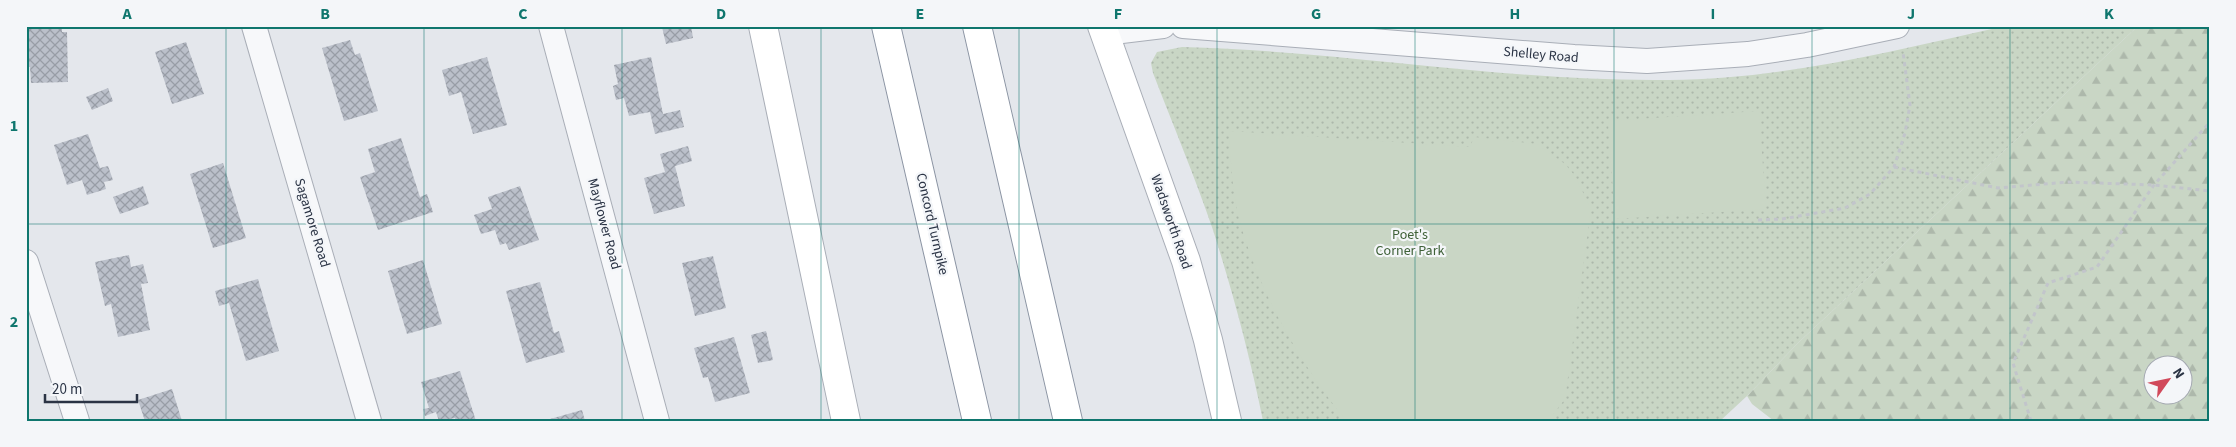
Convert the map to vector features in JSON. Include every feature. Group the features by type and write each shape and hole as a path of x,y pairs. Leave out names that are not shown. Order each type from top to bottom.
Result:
{"main road":[{"path":"763,26 846,421"},
{"name":"Concord Turnpike","path":"886,26 977,421"},
{"path":"978,26 1068,421"},
{"name":"Wadsworth Road","path":"1104,30 1183,252 1208,340 1227,421"}],"street":[{"name":"Sagamore Road","path":"254,26 369,421"},
{"name":"Mayflower Road","path":"551,26 657,421"},
{"path":"1104,30 1163,26"},
{"name":"Shelley Road","path":"1183,26 1574,58 1647,61 1748,54 1895,31"},
{"path":"26,262 77,421"}],"path":[{"path":"1758,220 1782,219 1844,208 1870,194 1894,167 1905,134 1910,105 1895,31"},
{"path":"2031,421 2014,363 2048,284 2097,267 2154,185 2210,122"},
{"path":"1894,167 1998,188 2068,182 2154,185 2210,191"}],"green space":[{"name":"Poet's Corner Park","path":"2005,26 2138,26 1799,342 1720,421 1263,421 1241,325 1213,230 1153,73 1151,63 1157,52 1182,47 1304,54 1547,76 1669,80 1755,75 1797,69 1879,54"},
{"path":"2138,26 2210,26 2210,421 1774,421 1752,404 1747,396 1799,342"},
{"path":"1759,111 1766,209 1615,219 1608,121"},
{"path":"1229,131 1470,147 1474,137 1537,144 1565,164 1575,176 1591,209 1565,399 1548,421 1346,421 1298,353 1271,304 1260,278 1238,214 1232,178"}],"building":[{"path":"62,26 62,32 67,32 68,82 31,83 30,67 26,67 26,56 29,56 28,28"},
{"path":"691,26 693,38 666,44 662,27"},
{"path":"350,40 355,55 360,53 378,111 344,121 322,48"},
{"path":"186,42 204,94 172,104 155,52"},
{"path":"487,57 507,125 473,134 461,92 449,96 442,70"},
{"path":"651,57 663,114 680,110 684,127 655,134 650,112 629,116 624,98 616,100 613,86 618,84 614,65"},
{"path":"108,88 113,101 92,110 86,97"},
{"path":"88,134 100,168 108,166 113,180 104,182 106,189 87,195 82,180 67,185 54,145"},
{"path":"401,138 420,197 427,194 433,212 378,230 360,177 375,172 368,149"},
{"path":"688,146 692,161 675,166 685,206 654,214 644,178 665,172 660,154"},
{"path":"223,163 246,238 213,248 190,174"},
{"path":"143,186 149,204 120,214 113,197"},
{"path":"520,186 539,240 509,250 506,243 500,245 495,230 481,234 474,215 492,209 488,197"},
{"path":"129,255 131,267 143,264 148,283 141,284 150,330 118,337 111,304 105,306 95,262"},
{"path":"713,256 726,308 695,316 682,263"},
{"path":"423,260 442,324 407,334 388,271"},
{"path":"258,279 279,351 246,361 229,303 219,306 215,291"},
{"path":"540,282 554,333 559,331 565,352 526,363 506,291"},
{"path":"766,331 773,360 758,363 751,335"},
{"path":"734,337 750,393 715,402 708,377 703,378 694,348"},
{"path":"460,371 476,421 456,421 455,418 439,421 436,412 425,416 423,409 429,408 421,382"},
{"path":"172,389 182,421 145,421 138,400"},
{"path":"582,410 585,421 550,421 550,419"}]}
